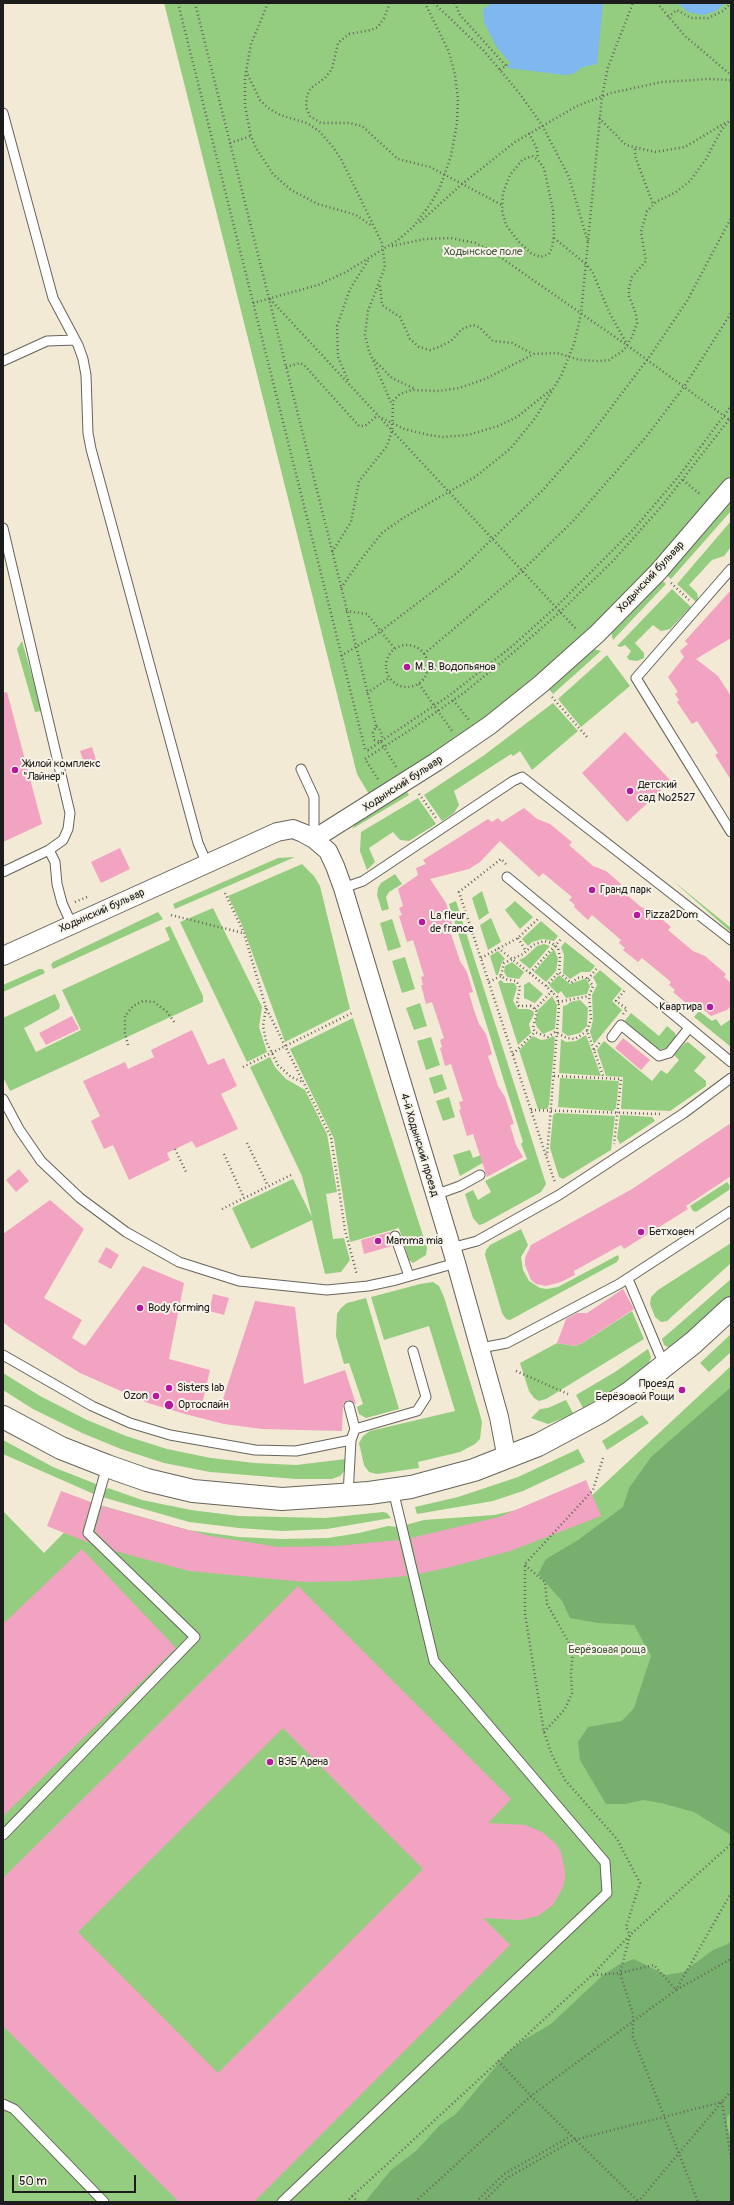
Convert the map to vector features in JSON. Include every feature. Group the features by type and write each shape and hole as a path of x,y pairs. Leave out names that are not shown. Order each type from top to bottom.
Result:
{"street":[{"name":"Ходынский бульвар","path":"3,956 277,832 294,830 314,839 387,794 478,733 541,684 588,642 658,572 731,487"},
{"name":"4-й Ходынский проезд","path":"314,839 328,851 343,888 481,1348 499,1417 507,1459"},
{"path":"3,1417 61,1448 107,1466 147,1480 193,1491 282,1499 348,1495 393,1490 454,1476 507,1459 538,1445 600,1412 659,1372 731,1308"}],"lane":[{"path":"3,113 53,298 81,353 86,375 88,433 91,449 198,843 207,864"},
{"path":"3,361 47,341 75,340"},
{"path":"3,530 70,813 68,829 63,840 49,850 3,872"},
{"path":"731,569 636,678 731,832"},
{"path":"301,769 314,797 314,839"},
{"path":"343,888 363,881 513,781 522,777 731,940"},
{"path":"49,850 55,862 57,884 63,906 72,925"},
{"path":"507,877 731,1062"},
{"path":"612,1037 621,1025 659,1056 669,1053 690,1028"},
{"path":"3,1099 19,1129 41,1161 80,1198 126,1232 179,1262 239,1281 327,1290 361,1286 409,1276 453,1256 559,1195 684,1113 731,1078"},
{"path":"435,1195 460,1186 480,1175"},
{"path":"481,1348 507,1343 628,1279 731,1211"},
{"path":"396,1236 409,1276"},
{"path":"628,1279 633,1298 665,1364 659,1372"},
{"path":"355,1429 417,1411 426,1397 413,1351"},
{"path":"3,1354 92,1406 130,1423 170,1435 213,1444 269,1450 296,1451 351,1440"},
{"path":"348,1495 351,1440 355,1429 349,1406"},
{"path":"3,1835 195,1637 88,1533 107,1466"},
{"path":"282,2202 607,1893 605,1862 434,1661 393,1490"},
{"path":"3,2104 14,2109 104,2202"}],"path":[{"path":"178,3 364,748 368,750 434,706 510,648 556,607 633,530 679,476 731,406"},
{"path":"195,3 340,589 376,726 381,731 382,737 380,742"},
{"path":"268,3 251,44 246,70 244,100 251,136 266,164 277,178 291,190 318,204 362,217 375,229"},
{"path":"390,3 384,18 378,27 371,30 349,34 338,42 332,69 325,78 311,88 306,98 307,111 315,121 326,124 358,124 370,131 388,152 398,159 430,167 502,205"},
{"path":"413,227 431,203 444,174 451,156 457,123 457,86 449,52 425,3"},
{"path":"434,3 471,37 520,94 542,125 569,177 582,216 588,244"},
{"path":"441,3 441,9"},
{"path":"455,3 460,15 507,65 500,70"},
{"path":"340,589 382,533 403,518 479,474 511,448 536,417 570,356 581,314 602,96 608,67 633,3"},
{"path":"657,3 668,17 706,56 731,75"},
{"path":"668,17 677,10 691,18 708,18 723,11 731,3"},
{"path":"246,70 260,100 268,108 280,115 312,126 324,136 338,152 384,249 384,267 380,283 370,306 366,325 366,341 392,406 392,431 385,450 358,481 351,522 332,552"},
{"path":"253,303 318,285 346,272 384,249 413,227 462,184 529,133 573,108 602,96 645,84 676,80 731,80"},
{"path":"599,118 622,142 635,149 655,152 675,150 702,138 731,119"},
{"path":"392,406 396,397 400,394 417,390 445,391 466,386 534,354 549,352 586,361 604,361 614,358 628,346 634,333 637,319 629,296 629,284 646,261 642,227 647,211 653,204 679,190 690,181 706,159 722,129 731,119"},
{"path":"312,126 315,121"},
{"path":"529,133 537,149 538,160 544,168 550,194 553,238 552,248 546,256 538,257 522,247 508,229 504,220 502,205 507,182 516,167 529,157 538,160"},
{"path":"230,143 251,136"},
{"path":"635,149 635,156 653,204"},
{"path":"341,656 381,630 457,573 494,539 542,491 585,442 648,360 687,301 731,218"},
{"path":"384,249 400,243 434,238 451,238 475,243 505,259 730,419 683,480 613,561 560,612 514,652 453,700 384,747 365,758 387,794"},
{"path":"553,238 586,265 593,273 610,312 628,346"},
{"path":"352,387 339,362 337,326 342,309 355,279 375,254"},
{"path":"380,283 382,305 400,317 410,338 419,347 430,350 439,347 451,341 465,328 473,326 479,328 493,341 512,343 534,354"},
{"path":"269,298 588,642"},
{"path":"424,654 522,571 572,521 616,472 684,387 731,312"},
{"path":"371,356 378,366 392,378 417,390"},
{"path":"286,367 300,363 304,365 359,426 365,426 377,415"},
{"path":"377,415 392,425 428,435 442,437 468,435 498,426 517,417 554,387"},
{"path":"683,480 715,506"},
{"path":"658,572 698,608"},
{"path":"346,610 367,614 395,649"},
{"path":"408,645 415,647 424,654 428,664 427,672 419,684 405,687 398,686 390,678 386,668 386,661 395,649 408,645"},
{"path":"367,693 390,678"},
{"path":"419,684 462,744"},
{"path":"541,684 587,737"},
{"path":"453,700 478,733"},
{"path":"376,726 373,734 374,740 380,742 398,770"},
{"path":"418,794 443,828"},
{"path":"507,864 501,859 459,892 556,1187"},
{"path":"225,893 244,933 266,1008 331,1137 345,1230 361,1286"},
{"path":"63,906 95,894"},
{"path":"171,915 244,933"},
{"path":"481,958 518,938 539,917"},
{"path":"530,973 563,937"},
{"path":"518,938 526,951"},
{"path":"501,976 504,963 526,951 533,944 544,941 556,946 560,958 559,972 546,986"},
{"path":"498,948 552,991 558,1002 560,1015 547,1158"},
{"path":"588,979 599,966"},
{"path":"501,976 505,979 516,981 520,987 516,1003 518,1006 531,1006 537,1012 532,1028 535,1032 548,1036 555,1032 567,1038 575,1039 587,1031 591,1019 589,996 593,986 588,979 584,977 578,978 570,983 559,972"},
{"path":"489,982 501,976"},
{"path":"535,1009 552,991"},
{"path":"558,1002 589,996"},
{"path":"128,1045 125,1033 125,1016 133,1006 143,1001 154,1002 167,1012 175,1023"},
{"path":"266,1008 263,1026 266,1041 278,1065 291,1077 304,1082"},
{"path":"243,1067 354,1012"},
{"path":"587,1031 604,1078"},
{"path":"513,1054 535,1032"},
{"path":"554,1076 621,1079 614,1151"},
{"path":"531,1110 663,1114"},
{"path":"247,1143 268,1186"},
{"path":"175,1149 186,1172"},
{"path":"224,1154 244,1198"},
{"path":"222,1209 291,1175"},
{"path":"516,1371 568,1394"},
{"path":"544,1732 565,1709 572,1693 571,1673 573,1650 547,1604 545,1582 525,1564 593,1490 603,1458"},
{"path":"346,2202 592,1975 630,1935 731,1844"},
{"path":"676,1990 731,1893"},
{"path":"415,2202 531,2096 676,1990 731,1959"},
{"path":"592,1975 620,1973 654,1965 676,1990"},
{"path":"498,2061 574,2140 638,2202 731,2090"},
{"path":"483,2202 507,2178 574,2140 722,2102"},
{"path":"722,2102 731,2158"},
{"path":"476,2202 504,2174 571,2136"},
{"path":"352,2196 358,2202"}],"green space":[{"name":"Ходынское поле","path":"164,3 731,3 731,477 717,495 598,624 503,707 370,796 357,774"},
{"path":"731,498 731,511 671,579 665,574"},
{"path":"731,521 731,547 724,556 712,560 689,585 697,593 698,598 696,602 677,584"},
{"path":"661,579 666,584 613,640 611,632"},
{"path":"672,589 691,607 670,629 661,631 653,625 635,643 644,653 644,658 637,661 629,660 627,657 631,651 625,645 621,647 617,646"},
{"path":"22,641 42,711 35,712 17,649"},
{"path":"594,649 601,651 553,694 547,687"},
{"path":"607,655 630,686 581,727 558,699"},
{"path":"553,703 578,731 532,770 520,751 513,756 511,754 454,791 459,805 454,813 442,821 424,795 483,756"},
{"path":"405,789 409,795 352,829 358,820"},
{"path":"418,798 436,824 409,841 400,840 393,832 369,848 375,862 367,870 360,851 361,832"},
{"path":"295,857 175,909 173,904 278,858"},
{"path":"302,864 314,876 320,886 350,1009 285,1042 242,925 228,896"},
{"path":"395,874 402,884 389,892 386,897 389,909 382,911 377,895 378,888 381,883"},
{"path":"672,880 731,928 731,932"},
{"path":"482,891 489,913 479,920 472,898"},
{"path":"456,901 546,1184 541,1192 479,1225 473,1218 465,1194 473,1190 478,1200 491,1192 485,1181 527,1159 521,1144 523,1142 449,904"},
{"path":"515,901 533,917 520,929 505,910"},
{"path":"213,908 262,1007 259,1027 267,1052 247,1062 180,922"},
{"path":"158,912 163,919 53,969 51,965 53,962"},
{"path":"491,918 501,942 488,950 480,925"},
{"path":"392,919 401,947 388,951 380,923"},
{"path":"541,921 558,936 554,941 543,939 532,942 528,946 522,939"},
{"path":"170,926 203,996 203,1002 10,1091 3,1077 3,1018 55,994 60,1005 59,1009 24,1028 36,1052 81,1030 62,990 170,940 165,928"},
{"path":"565,942 595,966 590,972 581,972 570,979 563,973 564,955 561,947"},
{"path":"544,944 550,946 530,969 519,960 525,957 537,946"},
{"path":"554,949 558,959 556,971 546,982 534,972"},
{"path":"498,951 505,959 502,962 498,975 496,975 490,956"},
{"path":"405,957 415,989 402,993 392,961"},
{"path":"512,962 524,972 519,979 507,977 504,972 505,966"},
{"path":"39,969 43,969 45,973 3,992 3,985"},
{"path":"600,970 622,989 612,1001 622,1010 594,1044 590,1032 593,1020 592,995 597,985 593,977"},
{"path":"559,975 570,984 584,979 587,980 590,986 587,994 566,998 561,991 558,994 549,985"},
{"path":"501,980 504,983 514,983 517,987 513,1001 518,1009 528,1009 533,1011 534,1014 529,1024 531,1033 518,1045 498,982"},
{"path":"529,982 543,994 535,1003 524,998 524,985"},
{"path":"552,996 557,1005 555,1029 543,1034 535,1022 538,1010"},
{"path":"580,1000 588,1008 587,1026 580,1033 568,1036 562,1032 563,1006 570,1002"},
{"path":"420,1003 427,1026 414,1030 406,1008"},
{"path":"699,1011 712,1021 716,1019 721,1026 731,1019 731,1047 694,1017"},
{"path":"631,1013 659,1036 667,1026 675,1033 676,1037 667,1048 656,1050 623,1023"},
{"path":"353,1018 427,1248 426,1255 413,1263 409,1260 399,1228 350,1242 334,1139 290,1049"},
{"path":"586,1035 601,1076 559,1073 561,1039 566,1042 576,1041"},
{"path":"533,1036 541,1040 548,1039 553,1036 555,1038 549,1105 547,1109 538,1109 519,1050"},
{"path":"431,1037 440,1065 426,1070 417,1041"},
{"path":"604,1041 652,1081 661,1070 667,1074 679,1060 674,1055 685,1043 688,1042 706,1057 694,1071 706,1081 706,1086 670,1111 621,1109 623,1077 606,1076 597,1050"},
{"path":"270,1057 275,1067 286,1079 305,1090 327,1134 337,1192 326,1194 333,1239 344,1238 350,1260 341,1272 325,1274 312,1220 251,1249 232,1208 293,1179 312,1217 302,1176 250,1067"},
{"path":"442,1074 447,1089 434,1094 429,1078"},
{"path":"560,1078 619,1081 616,1108 613,1111 558,1107"},
{"path":"449,1097 455,1117 443,1121 436,1101"},
{"path":"556,1113 615,1116 611,1150 563,1179 559,1177 550,1148 553,1115"},
{"path":"620,1115 652,1117 655,1121 620,1144 617,1138"},
{"path":"470,1150 473,1158 489,1152 491,1158 460,1176 453,1155"},
{"path":"727,1182 730,1186 729,1190 696,1212 693,1211 690,1206"},
{"path":"521,1229 528,1245 521,1257 523,1270 529,1281 540,1288 547,1289 558,1287 618,1255 619,1258 617,1262 510,1320 506,1319 502,1313 485,1255 486,1250 490,1245"},
{"path":"731,1243 731,1263 667,1321 661,1322 655,1317 650,1304 651,1297 658,1290"},
{"path":"731,1279 731,1298 675,1347 668,1347 664,1345 662,1339"},
{"path":"433,1282 439,1286 444,1297 479,1411 482,1422 480,1439 475,1444 460,1452 418,1462 419,1468 377,1474 369,1472 364,1465 359,1443 363,1436 370,1431 455,1411 429,1326 384,1340 371,1297"},
{"path":"366,1298 399,1409 366,1418 359,1414 357,1407 363,1404 349,1363 344,1364 336,1336 337,1314 341,1308 347,1303"},
{"path":"632,1311 644,1339 546,1399 539,1401 534,1398 529,1391 520,1363 557,1343 575,1346 584,1342"},
{"path":"731,1334 731,1352 709,1372 700,1363"},
{"path":"648,1349 651,1357 649,1364 623,1385 583,1408 576,1395 615,1372"},
{"name":"ВЭБ Арена","path":"731,1366 731,2202 3,2202 3,1511 44,1553 87,1509 89,1502 188,1530 239,1537 282,1539 328,1538 388,1526 398,1527 424,1520 494,1515 530,1507 574,1512"},
{"path":"3,1373 40,1396 87,1420 126,1436 167,1449 211,1458 255,1463 296,1465 346,1459 347,1468 340,1476 332,1479 296,1479 210,1472 164,1463 121,1449 82,1433 33,1409 3,1390"},
{"path":"731,1387 731,1835 694,1812 661,1803 643,1800 625,1804 606,1804 580,1760 578,1742 588,1727 622,1721 634,1708 651,1656 634,1625 598,1623 570,1618 562,1601 538,1574 546,1559 578,1540 623,1507 629,1488 651,1457"},
{"path":"566,1400 573,1413 566,1417 548,1424 531,1418 540,1409 548,1408"},
{"path":"642,1415 649,1423 607,1450 602,1441"},
{"path":"3,1440 53,1467 96,1484 98,1488 96,1495 3,1454"},
{"path":"578,1449 585,1462 523,1491 493,1501 417,1514 415,1507 458,1497 518,1477"},
{"path":"108,1488 142,1500 191,1510 239,1516 325,1518 383,1512 387,1513 391,1518 327,1529 282,1531 239,1528 189,1522 102,1497 104,1491"},
{"path":"731,1941 731,2113 727,2117 727,2125 731,2140 731,2202 365,2202 391,2170 416,2151 440,2125 456,2114 507,2053 522,2041 551,2024 603,1975 618,1965 634,1959 666,1975 683,1972 713,1950 728,1944"}],"water":[{"path":"492,3 603,3 597,64 583,67 573,74 564,75 508,68 507,67 510,63 496,46 484,22 483,9"},
{"path":"677,3 725,3 716,11 703,15 688,12"}],"building":[{"path":"731,590 731,638 696,659 718,676 731,696 731,780 715,755 718,753 697,721 692,724 677,702 679,700 675,694 678,692 668,677 684,657 680,651 688,644 685,641"},
{"name":"Жилой комплекс \"Лайнер\"","path":"7,692 42,824 3,842 3,693"},
{"path":"625,732 671,781 627,822 582,773"},
{"path":"92,747 96,760 84,763 80,751"},
{"path":"524,808 537,819 550,824 572,842 569,845 593,866 606,871 621,884 619,888 641,907 655,913 671,927 668,930 693,951 705,956 726,974 724,977 731,983 731,1006 727,1010 711,1016 698,1005 693,1009 673,992 675,990 669,985 671,982 642,958 638,962 623,950 625,948 619,943 621,940 592,915 588,920 569,900 572,897 543,873 539,877 500,841 480,862 469,869 430,879 446,903 454,930 450,931 460,961 467,972 473,992 469,993 474,1010 479,1024 486,1034 492,1054 488,1056 498,1086 505,1097 514,1124 510,1125 516,1145 523,1157 487,1177 473,1134 467,1136 459,1110 461,1109 459,1102 463,1101 451,1064 445,1066 440,1048 442,1047 440,1040 444,1038 432,1002 426,1004 421,985 423,985 421,977 424,976 413,940 407,942 399,916 402,915 399,908 403,906 398,889 418,875 416,868 426,864 423,860 488,819 492,822 498,818 502,822"},
{"path":"120,848 130,869 101,883 91,862"},
{"path":"72,1016 79,1029 46,1045 39,1033"},
{"path":"192,1030 208,1065 224,1058 237,1086 221,1094 238,1129 196,1148 192,1141 167,1153 170,1160 129,1180 113,1145 104,1149 91,1121 100,1116 83,1081 125,1062 128,1069 154,1057 151,1050"},
{"path":"623,1038 650,1060 641,1070 615,1048"},
{"path":"731,1123 731,1176 686,1206 688,1209 624,1249 621,1245 574,1271 575,1275 561,1282 546,1286 536,1284 531,1280 525,1265 525,1258 531,1245 632,1189"},
{"path":"19,1169 29,1181 16,1192 6,1180"},
{"path":"50,1200 84,1229 44,1298 82,1320 72,1338 85,1346 143,1266 184,1283 169,1359 210,1370 203,1400 221,1405 255,1301 295,1307 304,1384 345,1370 356,1404 348,1400 343,1404 342,1431 262,1429 224,1424 148,1403 80,1373 13,1330 3,1322 3,1234"},
{"path":"390,1232 389,1238 392,1246 364,1254 361,1240"},
{"path":"106,1247 119,1255 111,1269 98,1262"},
{"path":"623,1289 634,1309 584,1342 575,1346 557,1343 566,1319 577,1313 587,1313"},
{"path":"213,1294 229,1298 224,1315 209,1311"},
{"path":"586,1480 601,1516 510,1551 419,1574 411,1538 499,1517"},
{"path":"61,1491 91,1502 82,1532 89,1543 47,1526"},
{"path":"102,1506 210,1536 278,1547 336,1546 399,1540 407,1576 354,1581 305,1582 189,1571 115,1551 95,1531"},
{"path":"82,1549 176,1648 3,1816 3,1624"},
{"path":"298,1586 511,1799 488,1823 525,1825 542,1832 556,1844 561,1852 565,1871 565,1880 562,1889 553,1905 538,1916 520,1920 483,1918 510,1945 254,2202 179,2202 3,2026 3,1878","holes":["283,1728 423,1869 218,2073 78,1932"]}],"place":[{"name":"М. В. Водопьянов","path":"407,667"},
{"name":"Жилой комплекс \"Лайнер\"","path":"15,770"},
{"name":"Детский сад №2527","path":"630,791"},
{"name":"Гранд парк","path":"592,890"},
{"name":"Pizza2Dom","path":"637,915"},
{"name":"La fleur de france","path":"422,922"},
{"name":"Квартира","path":"710,1007"},
{"name":"Бетховен","path":"641,1232"},
{"name":"Mamma mia","path":"378,1241"},
{"name":"Body forming","path":"140,1308"},
{"name":"Sisters lab","path":"169,1388"},
{"name":"Проезд Берёзовой Рощи","path":"682,1390"},
{"name":"Ozon","path":"156,1396"},
{"name":"Ортоспайн","path":"169,1405"},
{"name":"ВЭБ Арена","path":"270,1762"}],"park label":[{"name":"Берёзовая роща","path":"607,1650"}]}
